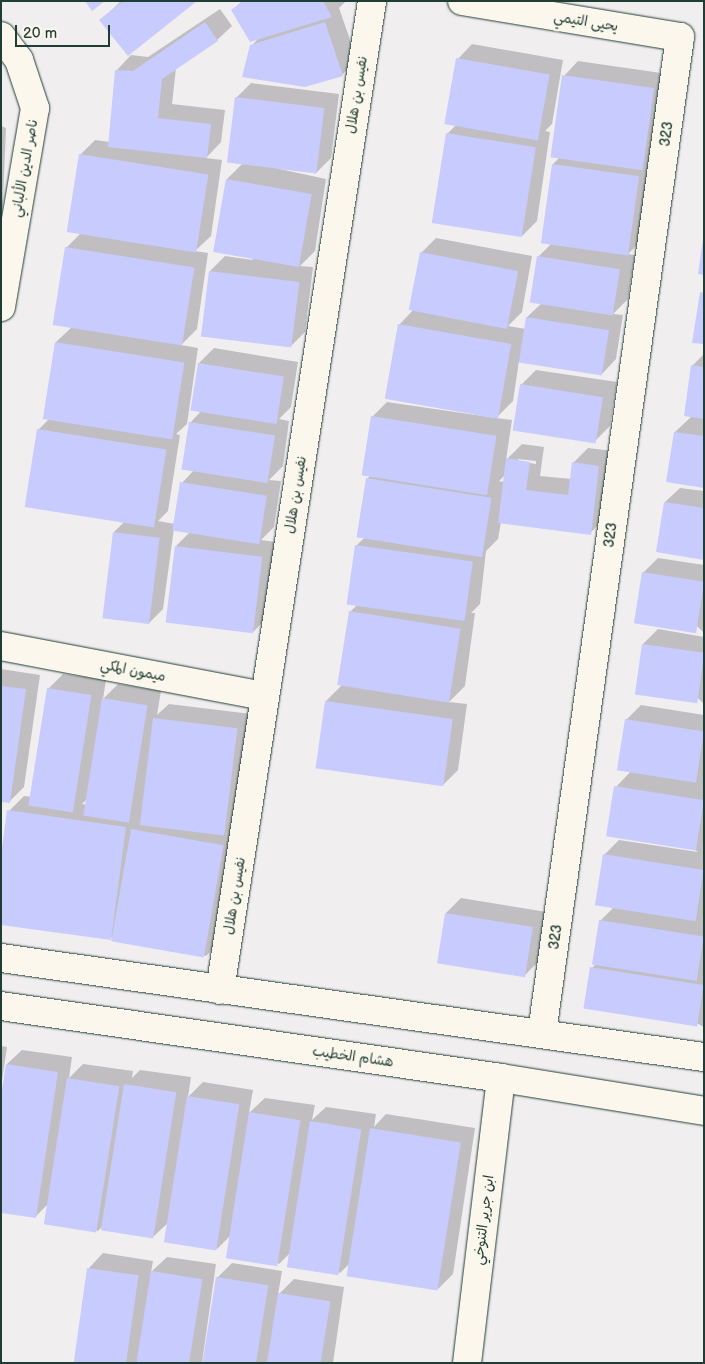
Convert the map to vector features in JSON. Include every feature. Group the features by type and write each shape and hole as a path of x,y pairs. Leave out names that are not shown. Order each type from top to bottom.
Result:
{"street":[{"name":"نفيس بن هلال","path":"220,990 372,1"},
{"name":"يحيى التيمي","path":"462,1 680,38"},
{"name":"ناصر الدين الألباني","path":"1,36 20,60 35,108 1,307"},
{"name":"323","path":"542,1033 680,38"},
{"name":"ميمون المكي","path":"1,646 264,696"},
{"path":"1,958 704,1057"},
{"name":"هشام الخطيب","path":"1,1006 502,1078 704,1111"},
{"name":"ابن جرير التنوخي","path":"468,1363 502,1078"}],"building":[{"path":"85,1 105,1 92,11"},
{"path":"123,1 197,1 128,56 99,20"},
{"path":"243,1 323,1 332,17 250,42 231,10"},
{"path":"205,22 218,41 162,79 158,118 211,124 207,158 108,147 115,70 133,71"},
{"path":"325,22 343,76 305,87 242,77 250,45"},
{"path":"456,58 550,74 538,140 444,124"},
{"path":"562,75 654,88 643,170 550,157"},
{"path":"235,97 324,108 316,173 227,163"},
{"path":"446,133 536,147 522,237 432,223"},
{"path":"79,154 208,174 196,253 67,232"},
{"path":"552,164 639,176 628,255 541,243"},
{"path":"226,179 312,194 299,267 213,252"},
{"path":"704,239 704,275 698,274"},
{"path":"65,247 194,267 182,346 53,325"},
{"path":"420,252 518,271 507,329 409,310"},
{"path":"537,256 620,269 613,316 530,302"},
{"path":"209,271 299,282 291,348 201,337"},
{"path":"700,292 704,293 704,344 692,343"},
{"path":"526,317 609,330 602,376 519,362"},
{"path":"398,324 511,344 498,419 385,399"},
{"path":"55,342 184,362 172,440 43,419"},
{"path":"198,363 284,377 276,424 190,410"},
{"path":"691,365 704,367 704,419 684,416"},
{"path":"520,384 603,397 596,444 513,430"},
{"path":"371,416 496,436 487,495 362,475"},
{"path":"189,422 275,436 267,483 181,469"},
{"path":"37,429 166,449 154,528 25,507"},
{"path":"674,432 704,436 704,488 666,482"},
{"path":"506,458 530,462 526,490 568,495 572,462 599,466 591,535 498,523"},
{"path":"366,478 491,498 482,557 357,537"},
{"path":"180,482 267,496 259,544 172,530"},
{"path":"664,502 704,508 704,560 656,552"},
{"path":"113,532 160,538 149,624 102,618"},
{"path":"355,545 473,562 464,621 347,604"},
{"path":"175,546 262,557 253,633 166,622"},
{"path":"642,572 704,582 696,633 634,623"},
{"path":"349,611 461,629 449,703 337,685"},
{"path":"642,644 704,653 697,703 635,695"},
{"path":"1,686 26,689 10,803 1,802"},
{"path":"47,688 91,695 73,813 28,806"},
{"path":"102,698 147,705 129,823 83,816"},
{"path":"325,701 453,719 443,786 316,768"},
{"path":"153,718 237,728 224,836 140,825"},
{"path":"625,719 704,732 696,783 617,770"},
{"path":"614,786 704,800 696,851 606,836"},
{"path":"7,810 126,827 111,940 1,925 1,856"},
{"path":"131,829 224,845 204,958 111,941"},
{"path":"603,854 704,870 696,921 595,905"},
{"path":"445,913 533,927 525,977 437,963"},
{"path":"599,920 704,937 697,981 592,964"},
{"path":"590,967 704,985 697,1026 583,1008"},
{"path":"6,1064 58,1072 36,1218 1,1213 1,1097"},
{"path":"67,1078 119,1086 96,1232 44,1224"},
{"path":"124,1084 176,1092 153,1238 101,1230"},
{"path":"187,1096 239,1104 216,1250 164,1242"},
{"path":"249,1112 300,1120 277,1266 226,1258"},
{"path":"310,1121 361,1129 338,1275 287,1267"},
{"path":"370,1128 461,1142 437,1291 347,1276"},
{"path":"87,1268 138,1275 126,1363 74,1363"},
{"path":"151,1271 202,1279 189,1363 136,1363"},
{"path":"216,1277 268,1285 256,1363 202,1363"},
{"path":"278,1293 330,1301 321,1363 267,1363"}]}
